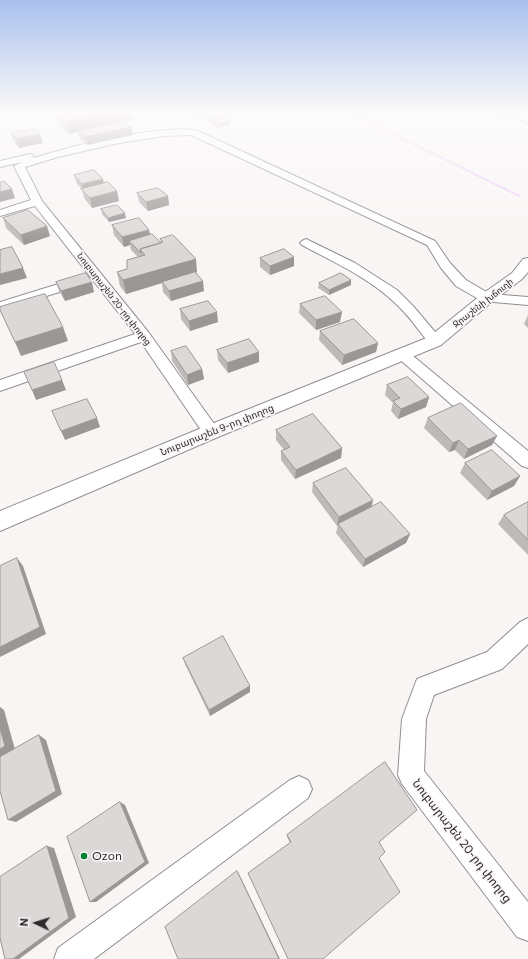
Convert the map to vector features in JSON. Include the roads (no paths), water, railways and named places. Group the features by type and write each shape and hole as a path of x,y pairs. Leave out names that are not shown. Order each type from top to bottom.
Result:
{"main road":[{"name":"Ջրաշենի խճուղի","path":"435,341 487,298 517,276 528,262"},
{"name":"Նուբարաշեն 9-րդ փողոց","path":"0,521 211,432 435,341"}],"street":[{"path":"0,164 29,157"},
{"name":"Նուբարաշեն 20-րդ փողոց","path":"49,157 19,166 37,202 144,336 211,432"},
{"name":"Նուբարաշեն 20-րդ փողոց","path":"247,157 431,243 446,265 462,283 487,298"},
{"path":"0,213 37,202"},
{"path":"306,243 363,274 392,293 410,311 435,341"},
{"path":"0,306 96,276"},
{"path":"487,298 528,301"},
{"path":"0,386 144,336"},
{"path":"402,354 528,461"},
{"name":"Նուբարաշեն 20-րդ փողոց","path":"528,629 494,661 426,687 414,719 411,774 528,926"},
{"path":"68,959 299,789"}],"waterway":[{"path":"439,157 520,196"}],"place":[{"name":"Ozon","path":"84,856"}]}
